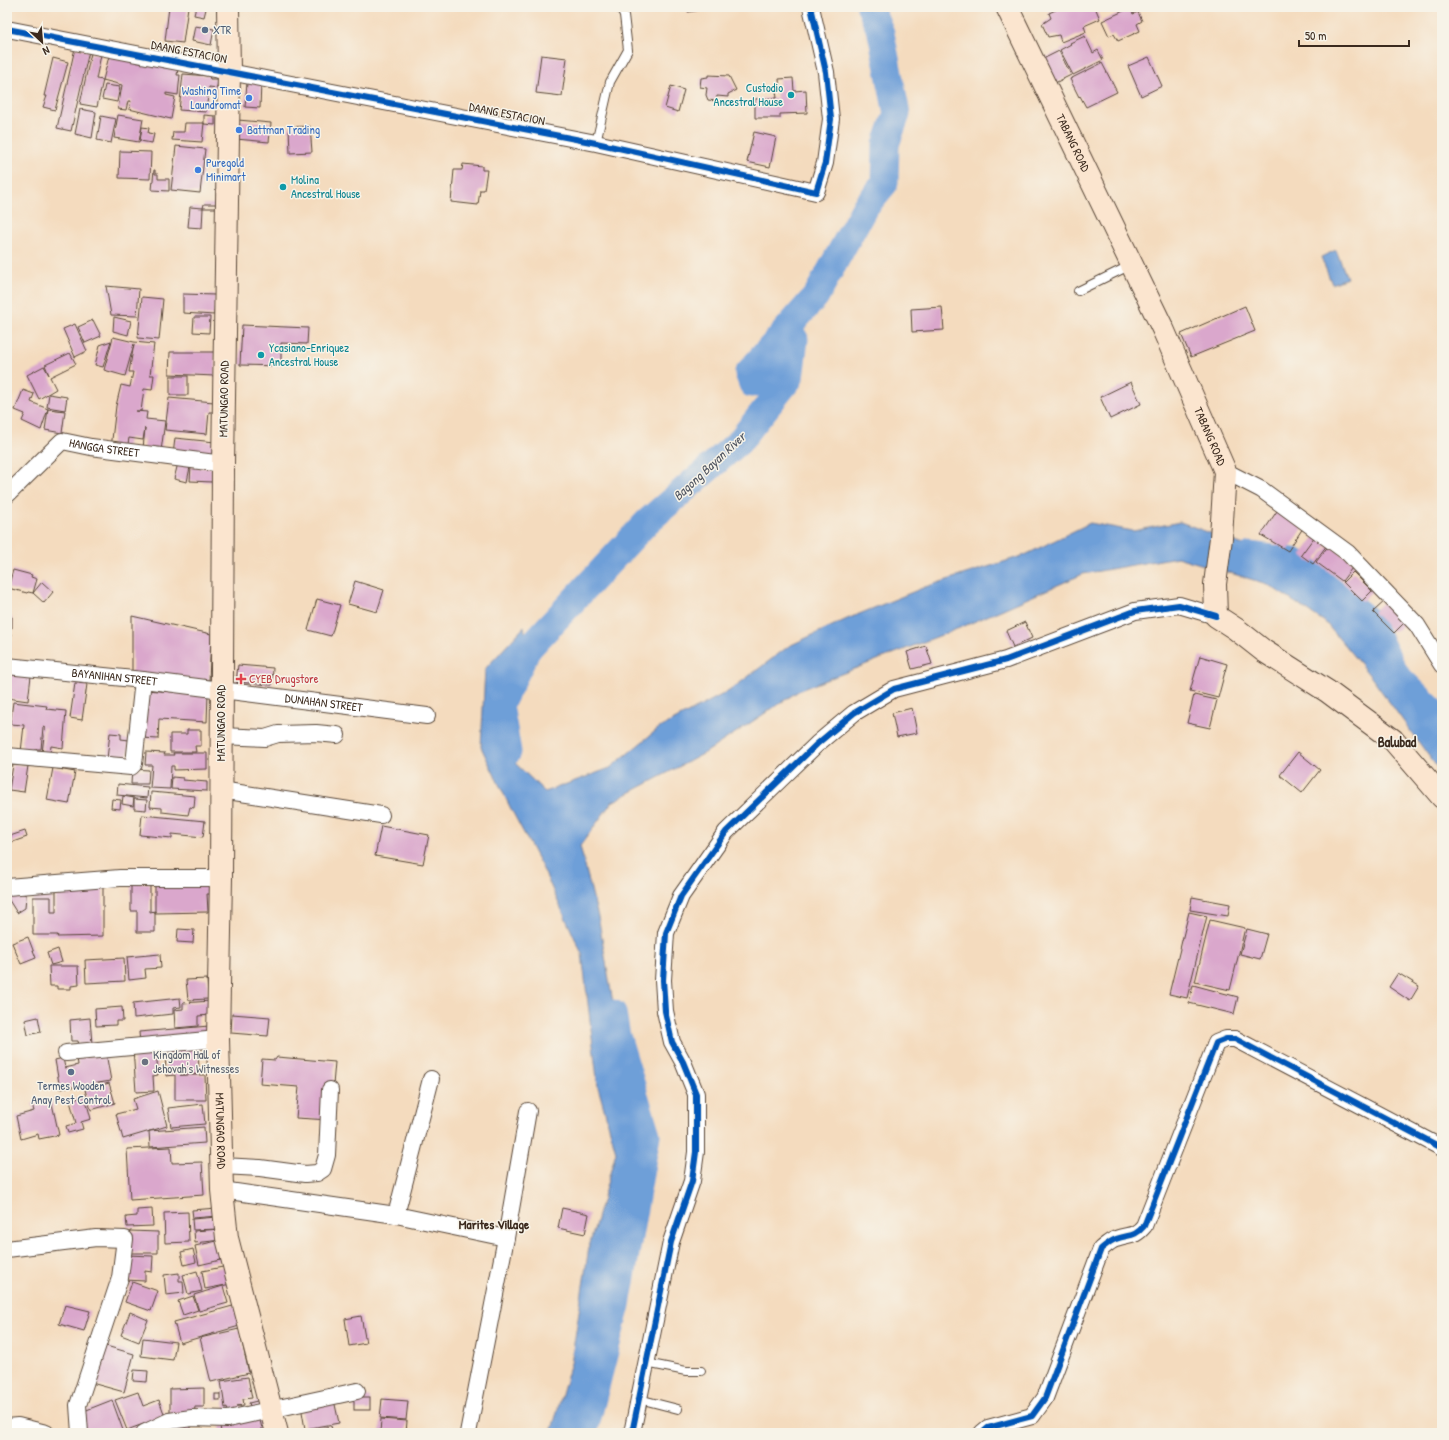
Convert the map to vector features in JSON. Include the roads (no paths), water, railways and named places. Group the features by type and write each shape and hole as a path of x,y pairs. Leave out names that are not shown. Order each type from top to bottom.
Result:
{"main road":[{"name":"MATUNGAO ROAD","path":"228,7 229,71 223,464 221,878 218,1039 222,1190 227,1238 278,1433"},
{"name":"TABANG ROAD","path":"1007,7 1163,329 1225,471 1221,538 1214,584 1216,616"},
{"path":"1216,616 1264,651 1327,691 1392,740 1442,797"}],"street":[{"name":"DAANG ESTACION","path":"7,29 596,143 816,192 825,163 831,119 826,72 811,7"},
{"name":"HANGGA STREET","path":"7,495 62,440 91,447 223,464"},
{"path":"1225,471 1262,490 1348,553 1417,625 1442,665"},
{"path":"632,1433 671,1242 692,1181 696,1152 696,1094 683,1062 672,1042 666,1011 663,980 666,933 681,896 726,832 817,744 854,713 894,689 1006,660 1135,611 1179,605 1216,616"},
{"name":"BAYANIHAN STREET","path":"7,666 221,689"},
{"path":"7,756 131,767 134,764 143,680"},
{"name":"DUNAHAN STREET","path":"221,689 427,716"},
{"path":"222,736 265,738 278,734 316,733 337,735"},
{"path":"221,790 381,816"},
{"path":"7,887 120,878 221,878"},
{"path":"66,1053 218,1039"},
{"path":"982,1433 988,1428 1032,1416 1044,1398 1101,1250 1108,1242 1118,1238 1131,1236 1139,1232 1144,1226 1216,1043 1226,1039 1235,1039 1442,1148"},
{"path":"396,1215 431,1079"},
{"path":"222,1166 260,1168 305,1174 317,1173 323,1169 327,1155 330,1090"},
{"path":"468,1433 506,1238 528,1111"},
{"path":"222,1190 396,1215 506,1238"},
{"path":"7,1249 96,1238 125,1239 120,1278 78,1405 80,1433"},
{"path":"144,1433 169,1421 192,1418 228,1419 272,1408 356,1391"},
{"path":"7,1427 18,1426 46,1433"}],"lane":[{"path":"596,143 610,82 628,50 624,15 620,7"},
{"path":"1078,290 1131,265"},
{"path":"646,1363 686,1371 701,1371"},
{"path":"639,1399 678,1409"}],"water":[{"path":"1336,250 1347,278 1332,284 1321,257"},
{"path":"1180,522 1321,573 1392,649 1442,729 1442,774 1371,677 1325,622 1267,584 1177,557 1083,574 962,627 800,690 705,753 612,802 580,846 599,921 623,1061 647,1163 624,1221 620,1305 584,1402 580,1433 551,1433 571,1363 589,1247 616,1152 598,1087 582,954 543,869 511,809 481,747 485,669 524,627 530,656 502,714 512,760 545,792 610,768 659,728 729,691 789,646 847,619 925,587 1025,555 1090,523 1133,531"}],"waterway":[{"name":"Bagong Bayan River","path":"508,752 500,705 528,649 647,522 739,442 790,378 795,339 752,384 748,373 816,296 865,207 885,183 886,144 897,114 881,33 870,7"},
{"path":"1251,555 1294,561 1369,621 1397,676 1442,720"},
{"path":"584,1433 617,1305 647,1135 617,1036 613,1013"}],"place":[{"name":"XTR","path":"205,30"},
{"name":"Custodio Ancestral House","path":"791,95"},
{"name":"Washing Time Laundromat","path":"249,98"},
{"name":"Battman Trading","path":"239,130"},
{"name":"Puregold Minimart","path":"198,170"},
{"name":"Molina Ancestral House","path":"283,187"},
{"name":"Ycasiano-Enriquez Ancestral House","path":"261,355"},
{"name":"CYEB Drugstore","path":"241,679"},
{"name":"Kingdom Hall of Jehovah's Witnesses","path":"145,1062"},
{"name":"Termes Wooden Anay Pest Control","path":"71,1072"}],"district":[{"name":"Balubad","path":"1397,742"},
{"name":"Marites Village","path":"494,1224"}]}
